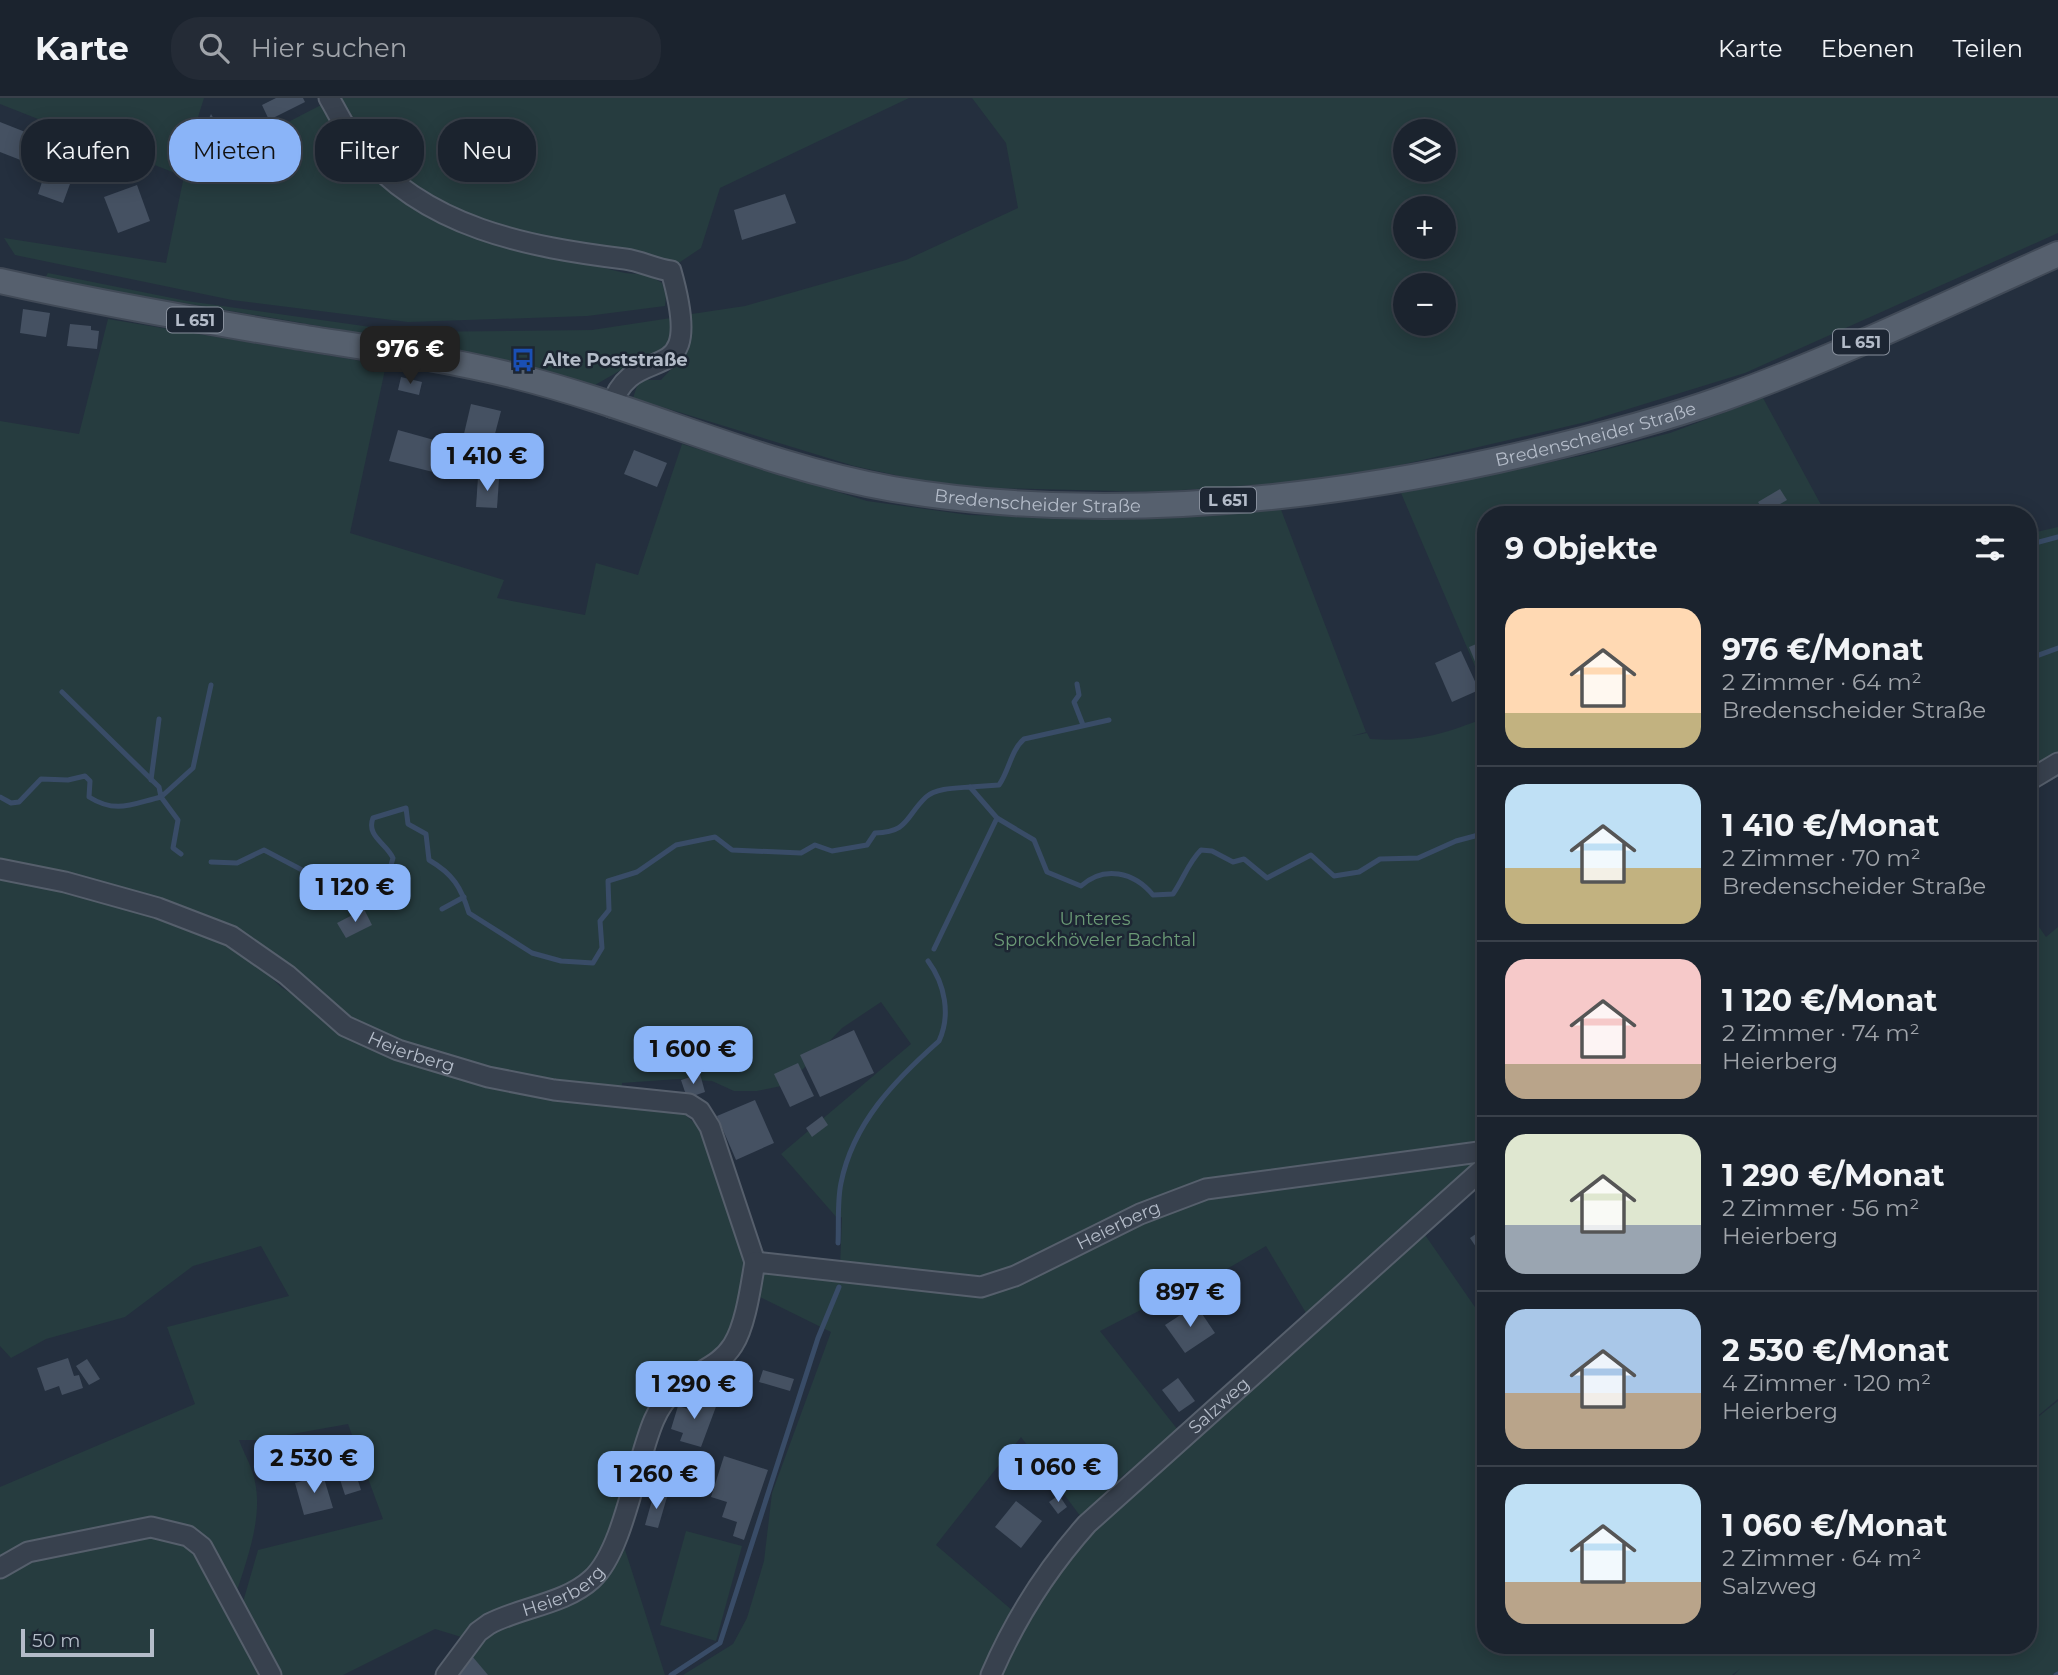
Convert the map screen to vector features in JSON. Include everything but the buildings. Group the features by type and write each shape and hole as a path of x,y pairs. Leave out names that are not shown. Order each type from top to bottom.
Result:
{"main road":[{"name":"Bredenscheider Straße","path":"0,281 159,313 490,370 803,469 936,496 1078,506 1243,499 1340,490 1408,479 1557,447 1668,417 1770,380 2058,254"}],"street":[{"path":"329,98 360,149 400,189 432,210 484,230 549,248 651,264 671,271 682,329 676,353 662,363 627,377 611,407"},
{"path":"2037,776 2058,763"},
{"name":"Heierberg","path":"0,869 65,882 158,908 231,936 287,975 345,1026 398,1050 488,1077 554,1090 689,1104 700,1111 710,1126 755,1262 750,1291 734,1344 720,1358 679,1383 664,1401 653,1421 631,1496 596,1575 574,1591 489,1624 478,1632 446,1675"},
{"name":"Heierberg","path":"755,1262 981,1287 1015,1276 1140,1214 1206,1189 1477,1152"},
{"name":"Salzweg","path":"991,1675 1016,1620 1038,1586 1087,1524 1477,1174"},
{"path":"0,1568 28,1552 151,1527 188,1536 202,1547 271,1675"}],"green space":[{"path":"0,98 204,98 197,119 169,119 169,171 155,165 155,119 38,119 0,104"},
{"path":"335,98 909,98 720,188 701,248 677,264 533,240 419,197 403,182 424,182 424,119 348,119"},
{"path":"972,98 2058,98 2058,233 1745,373 1586,422 1392,467 1296,482 1154,492 950,487 854,466 633,398 639,380 661,380 676,364 684,350 685,315 745,306 906,260 1018,208 1006,143"},
{"path":"321,105 330,119 315,119 315,182 384,182 524,249 625,273 649,275 662,283 666,296 665,306 587,316 408,322 232,300 15,255 4,238 166,263 183,182 301,182 301,119 294,119"},
{"path":"48,273 187,301 406,332 592,330 671,318 670,347 662,355 628,366 595,385 460,352 45,278"},
{"name":"Unteres Sprockhöveler Bachtal","path":"108,319 386,365 350,533 504,580 497,598 585,615 596,563 638,575 682,444 867,501 969,515 1134,519 1280,507 1366,732 1352,736 1367,733 1370,739 1417,738 1477,721 1477,1148 1267,1175 981,1285 840,1268 842,1217 838,1219 781,1154 911,1044 881,1002 842,1028 803,1069 781,1086 757,1091 734,1091 712,1081 678,1079 622,1083 621,1098 487,1074 357,1027 243,941 0,866 0,421 79,434"},
{"path":"1763,398 1822,506 1477,506 1477,671 1401,493 1580,456 1670,433"},
{"path":"2058,527 2058,757 2037,770 2037,532"},
{"path":"0,872 228,938 282,988 380,1045 680,1110 701,1129 751,1264 729,1352 674,1376 649,1418 597,1571 468,1639 435,1629 343,1675 274,1675 243,1613 243,1602 258,1550 383,1519 348,1424 259,1440 239,1440 254,1477 257,1511 252,1540 235,1597 170,1526 0,1566 0,1487 195,1404 167,1327 289,1296 261,1246 193,1266 125,1317 46,1339 11,1358 0,1346"},
{"path":"2037,924 2046,937 2058,927 2058,1399 2037,1416"},
{"path":"1477,1157 1477,1162 1306,1313 1266,1246 1210,1279 1164,1298 1100,1331 1178,1430 1119,1479 1081,1517 1021,1437 936,1545 1013,1611 985,1675 683,1675 733,1644 747,1618 764,1561 772,1493 831,1332 752,1293 767,1265 985,1290 1210,1190"},
{"path":"1423,1232 1477,1310 1477,1654 2037,1654 2037,1418 2058,1401 2058,1675 1734,1675 1740,1669 1732,1675 999,1675 1044,1588 1090,1529"},
{"path":"151,1530 188,1539 268,1675 0,1675 0,1571 30,1553"},
{"path":"686,1531 742,1546 716,1641 660,1625"},
{"path":"621,1537 665,1675 448,1675 484,1626 576,1593"}],"waterway":[{"path":"2037,543 2058,537"},
{"path":"2037,656 2058,648"},
{"path":"1077,684 1079,695 1074,702 1083,725"},
{"path":"62,692 159,787 161,797 193,768 211,685"},
{"path":"151,780 159,719"},
{"path":"970,787 999,785 1016,749 1024,739 1109,720"},
{"path":"0,797 11,803 19,802 41,779 68,780 85,776 90,781 89,797 108,805 133,805 161,797 178,820 173,848 181,854"},
{"path":"211,862 237,863 264,850 342,891 389,872 393,858 374,835 373,818 406,808 408,824 426,834 429,860 455,882 469,913 532,953 561,961 593,963 602,948 600,921 609,910 608,881 637,872 676,845 715,837 732,850 801,853 815,845 832,851 867,845 875,833 901,826 930,794 947,789 970,787 997,818 1034,840 1047,872 1081,886 1099,875 1118,874 1137,881 1153,895 1173,894 1201,850 1212,851 1233,862 1244,859 1267,878 1311,855 1334,876 1359,872 1380,859 1418,858 1456,841 1477,835"},
{"path":"934,949 997,818"},
{"path":"442,909 464,897"},
{"path":"838,1243 840,1190 855,1141 878,1104 907,1071 939,1041 943,1031 945,1010 942,990 928,961"},
{"path":"671,1675 720,1643 818,1338 839,1287"}],"place":[{"name":"Alte Poststraße","path":"523,360"}]}
